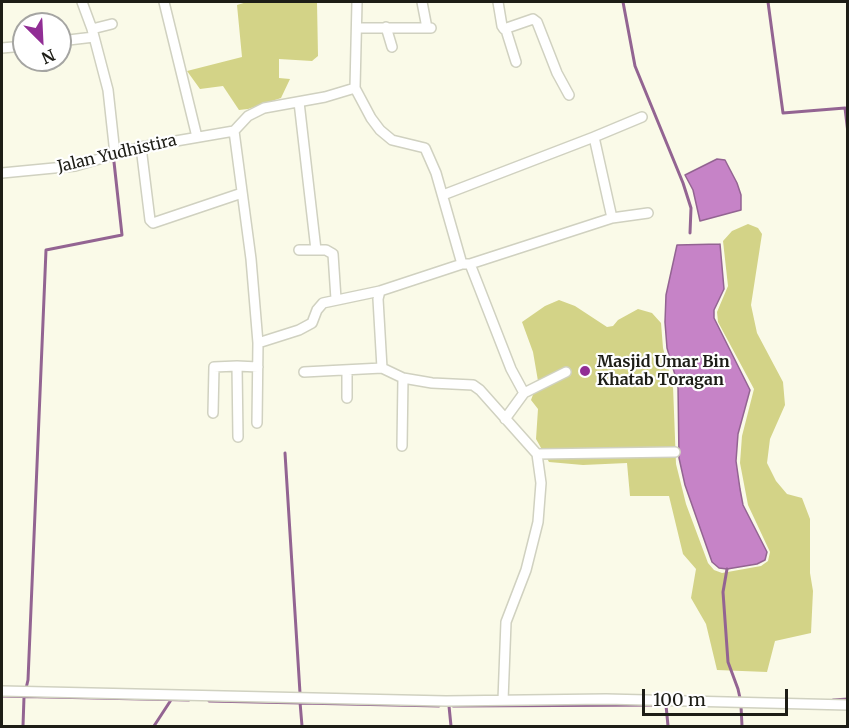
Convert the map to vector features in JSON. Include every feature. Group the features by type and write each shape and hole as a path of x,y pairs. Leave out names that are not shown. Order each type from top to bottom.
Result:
{"street":[{"path":"82,2 108,90 115,154"},
{"path":"164,2 197,137"},
{"path":"357,2 355,88 370,118 380,130 392,140 425,148 436,173 466,264 511,369 524,393"},
{"path":"357,28 429,28 422,2"},
{"path":"498,2 502,26 506,30 516,62"},
{"path":"506,30 535,20 557,73 569,94"},
{"path":"72,38 93,33 112,24"},
{"path":"386,27 392,47"},
{"path":"257,423 258,343 234,131 255,111 325,97 355,88"},
{"path":"299,102 316,250"},
{"path":"443,195 642,117"},
{"name":"Jalan Yudhistira","path":"2,173 75,166 141,147 234,131"},
{"path":"594,137 612,218"},
{"path":"141,147 150,220 153,223 242,193"},
{"path":"258,343 299,330 312,323 317,310 323,303 380,291 612,218 648,213"},
{"path":"299,250 326,250 333,254 336,299"},
{"path":"380,291 378,299 382,368"},
{"path":"237,366 238,436"},
{"path":"213,413 214,367 258,367"},
{"path":"304,372 382,368 403,378 432,383 473,385 537,454 541,483 538,522 526,570 506,622 503,700"},
{"path":"347,370 348,398"},
{"path":"505,419 524,393 566,372"},
{"path":"402,446 403,378"},
{"path":"537,454 675,452"},
{"path":"2,692 434,701 606,699 847,706"}],"shaded area":[{"path":"247,2 317,2 318,56 312,61 279,59 279,78 290,79 281,98 239,110 223,86 200,89 187,71 242,57 237,5"},
{"path":"717,159 725,160 737,183 741,195 741,210 700,221 693,190 685,175"},
{"path":"748,224 758,228 762,234 751,305 757,333 783,382 785,405 770,439 767,463 776,481 787,494 802,498 810,519 810,573 813,591 811,633 775,641 767,672 717,670 706,624 691,598 696,569 683,554 669,496 630,496 627,463 583,465 549,462 536,439 538,409 531,400 538,381 533,352 522,322 545,306 559,300 575,306 607,327 613,326 618,320 638,309 652,313 661,323 663,348 673,386 676,464 686,504 708,563 714,570 722,573 761,566 768,561 770,552 748,505 740,463 742,436 754,389 718,322 717,312 728,286 723,241 732,231"},
{"path":"720,244 724,289 714,310 714,318 750,390 738,434 736,461 740,489 743,505 767,552 765,560 757,564 727,569 719,568 712,562 685,485 679,458 678,385 667,348 665,322 666,295 677,245"}],"waterway":[{"path":"623,2 635,66 691,208 690,233"},
{"path":"768,2 783,113 845,108 848,133"},
{"path":"23,726 24,697 28,680 46,250 122,235 114,162"},
{"path":"285,453 300,693"},
{"path":"727,569 723,592 728,662 740,698"},
{"path":"2,696 189,700"},
{"path":"833,700 848,699"},
{"path":"154,726 171,700"},
{"path":"209,701 439,706"},
{"path":"300,702 302,726"},
{"path":"453,706 661,705"},
{"path":"666,705 668,726"},
{"path":"449,706 451,726"},
{"path":"741,706 742,726"}],"place":[{"name":"Masjid Umar Bin Khatab Toragan","path":"585,371"}]}
